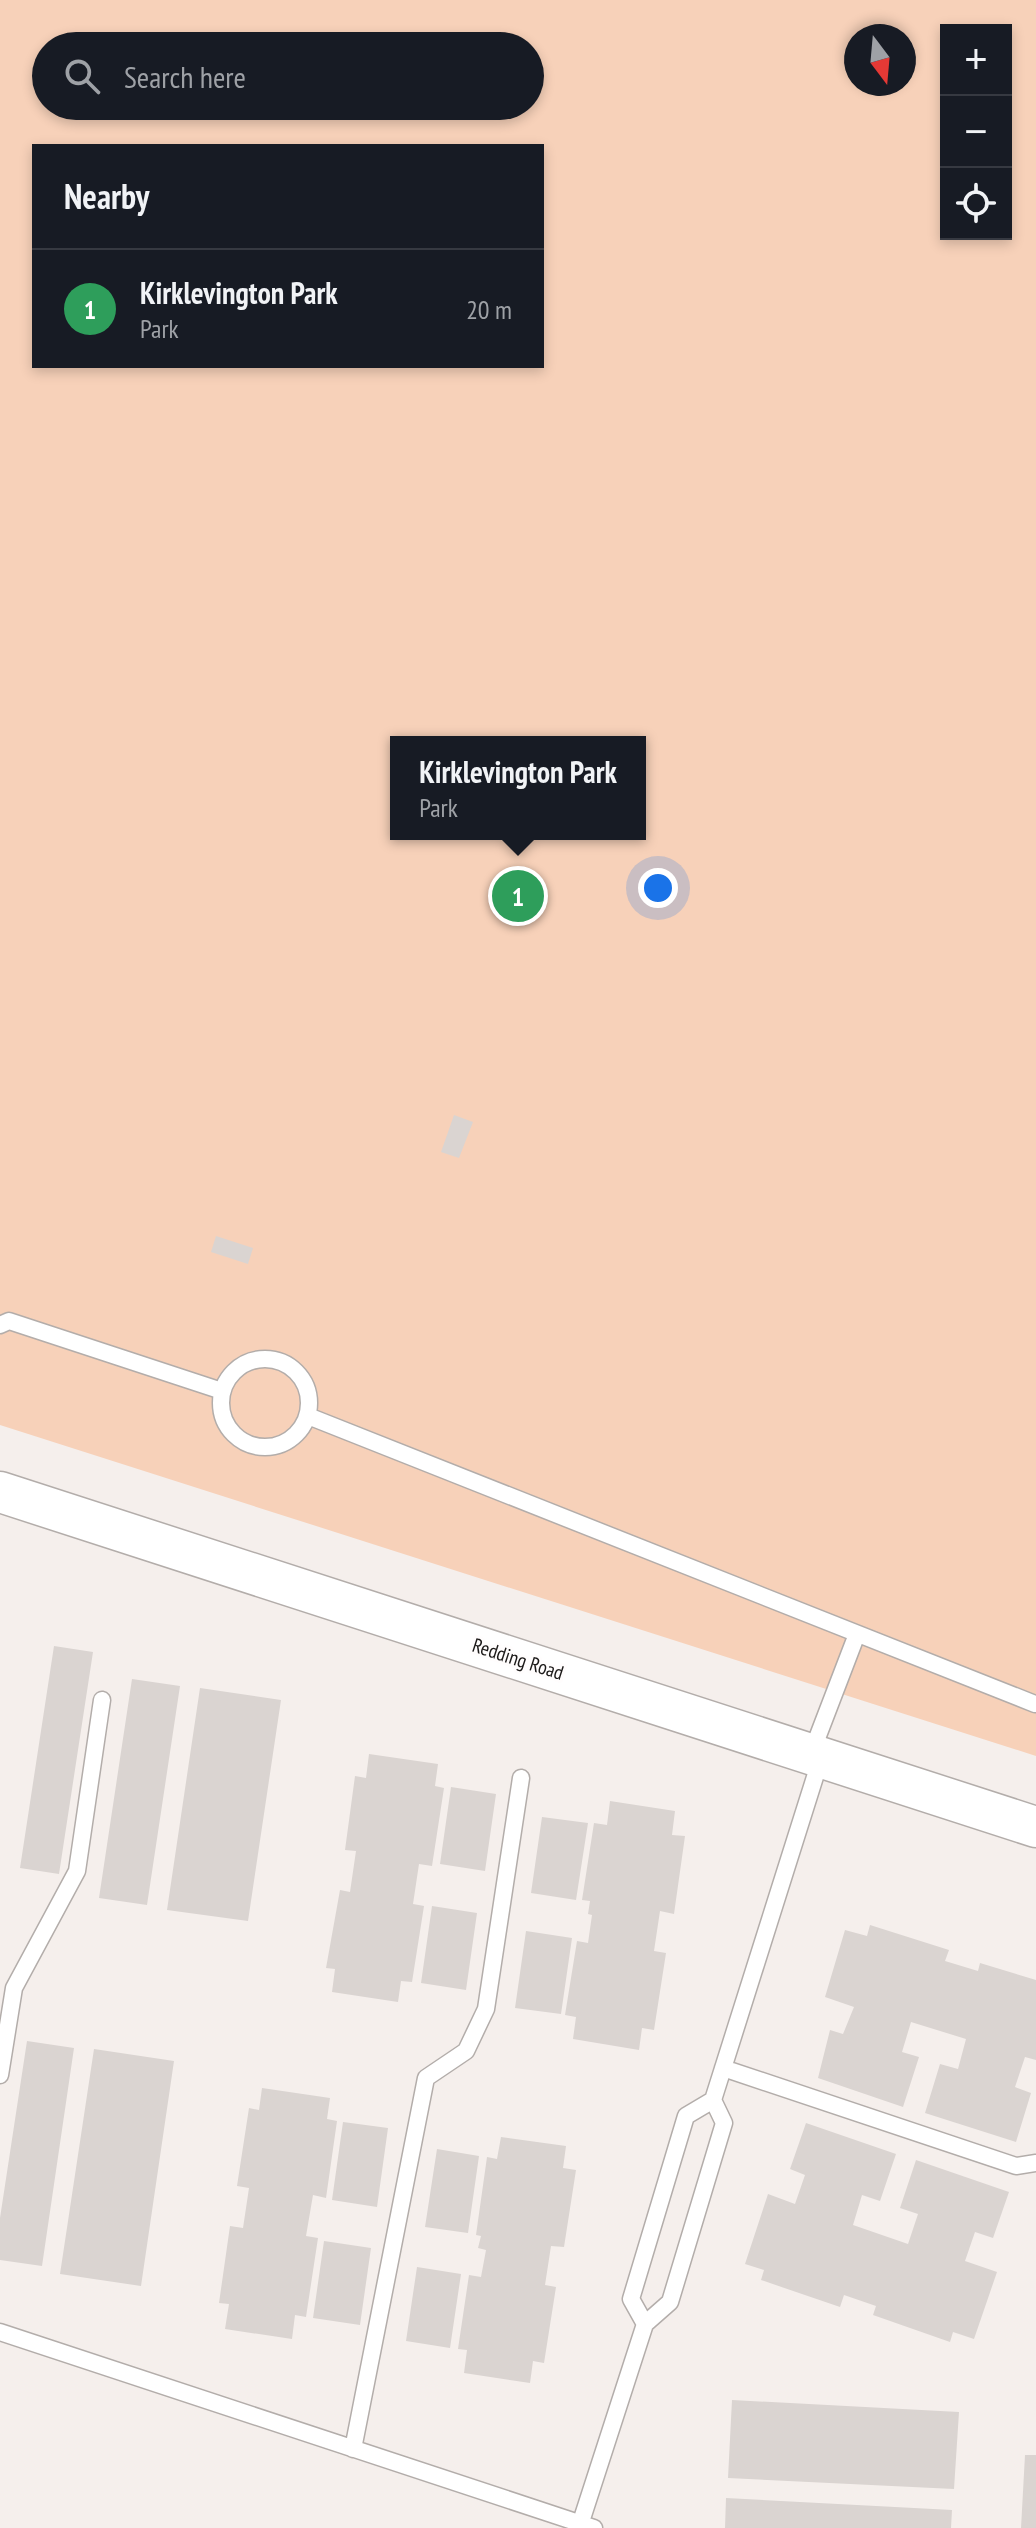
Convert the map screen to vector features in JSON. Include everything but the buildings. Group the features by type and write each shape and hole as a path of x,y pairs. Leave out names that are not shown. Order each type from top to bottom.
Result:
{"street":[{"name":"Redding Road","path":"0,1492 1036,1827"}],"lane":[{"path":"0,1325 9,1321 222,1391"},
{"path":"260,1359 278,1361 293,1369 304,1382 309,1399 308,1416 299,1431 286,1442 269,1448 252,1446 236,1437 226,1425 220,1408 222,1391 230,1375 244,1364 260,1359"},
{"path":"308,1416 1035,1704"},
{"path":"645,2324 631,2299 686,2116 713,2100 816,1756 857,1634"},
{"path":"0,2075 14,1988 77,1871 102,1700"},
{"path":"353,2449 426,2078 466,2051 486,2009 521,1778"},
{"path":"723,2068 1016,2166 1036,2163"},
{"path":"0,2332 584,2527 645,2324 670,2302 724,2123 713,2100"}],"shaded area":[{"path":"0,0 1036,0 1036,1756 0,1425"}],"place":[{"name":"Kirklevington Park","path":"518,896"}]}
